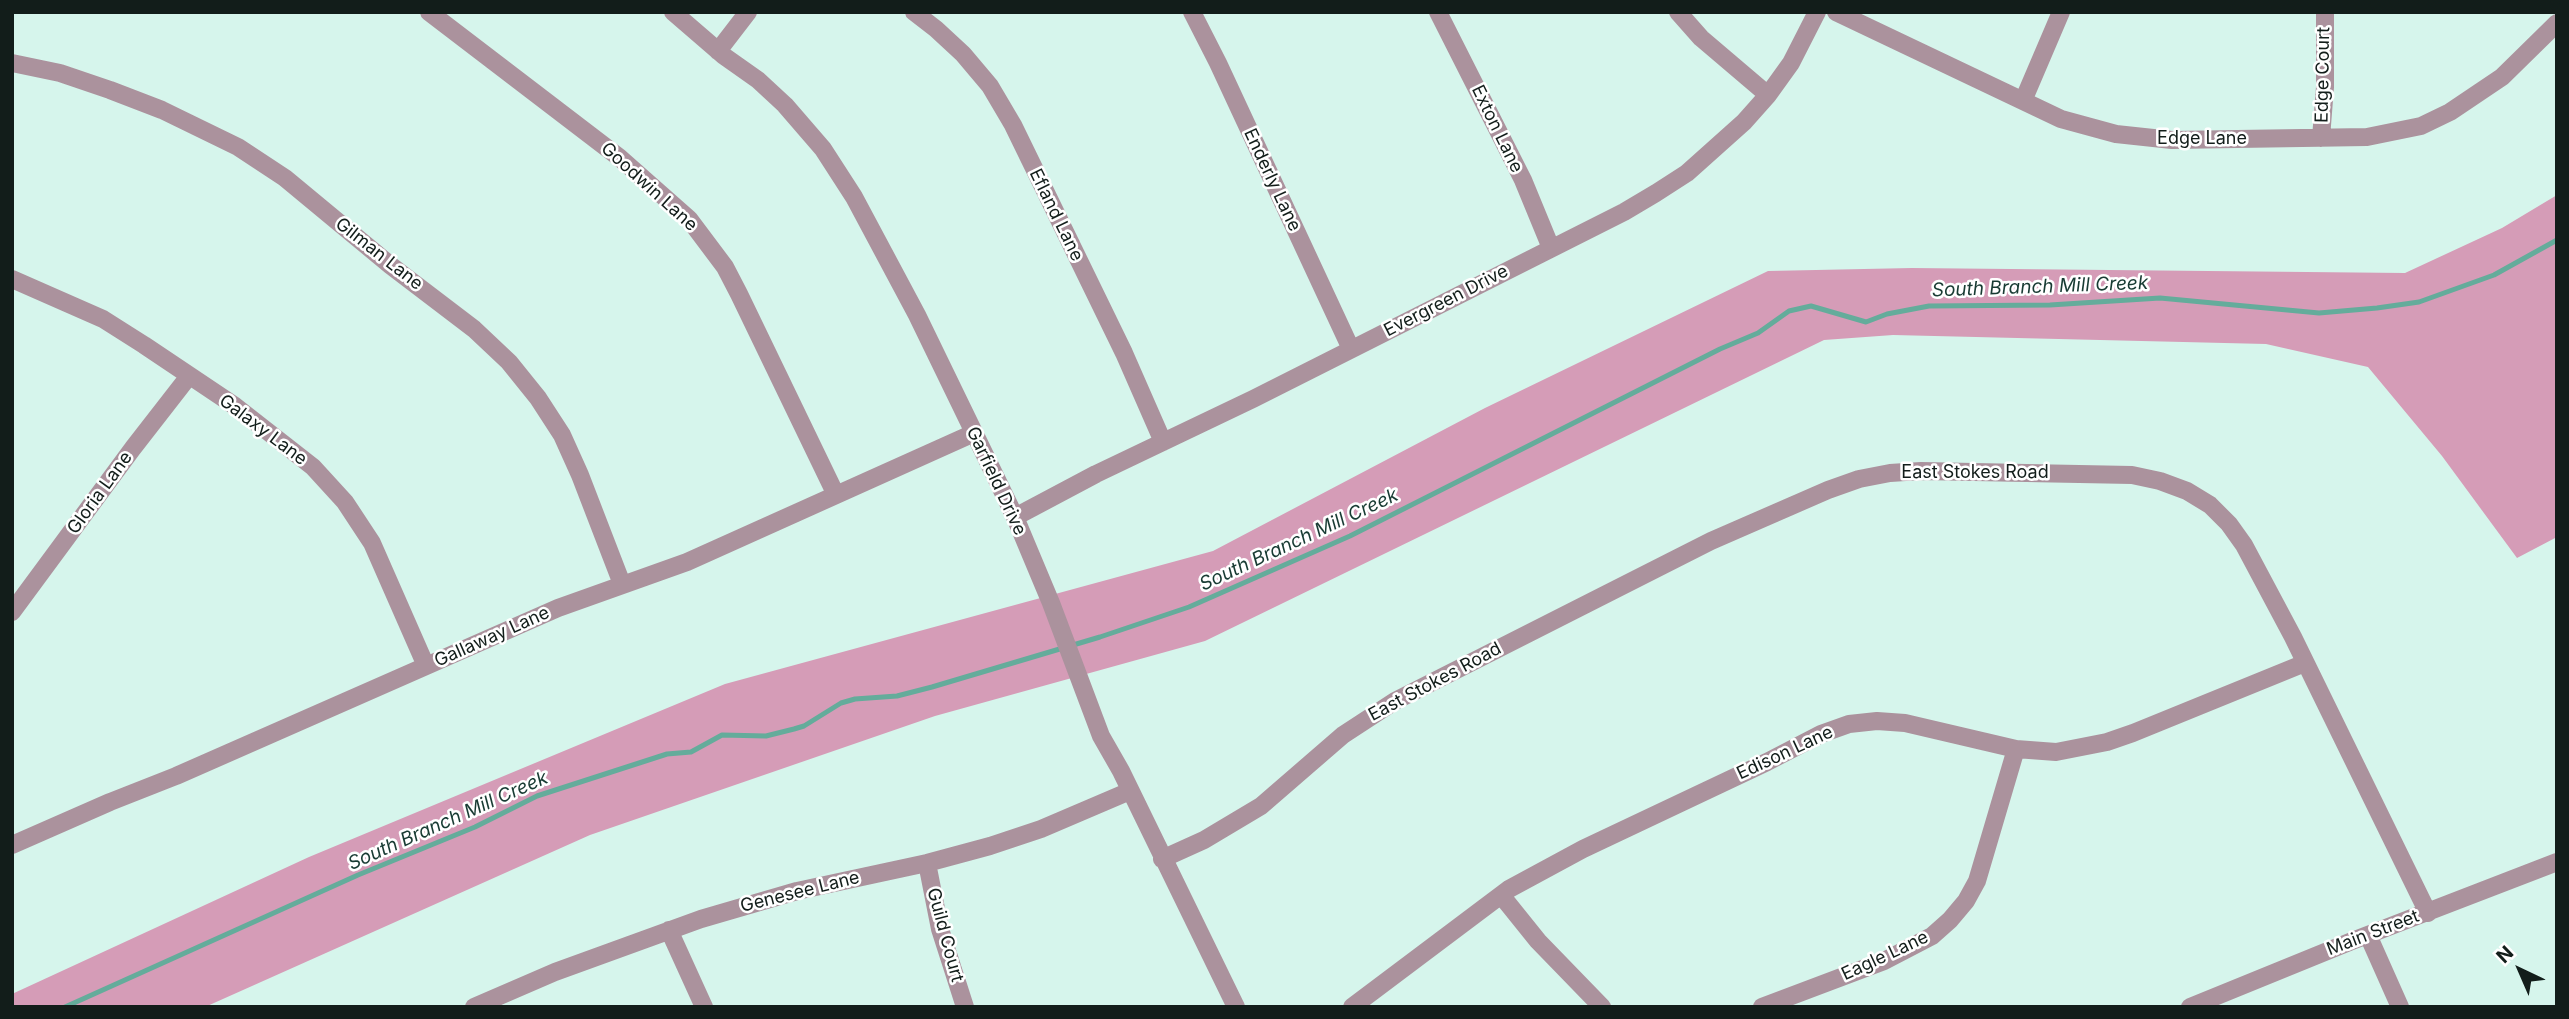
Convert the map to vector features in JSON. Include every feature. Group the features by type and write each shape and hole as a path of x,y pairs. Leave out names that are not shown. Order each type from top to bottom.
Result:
{"street":[{"name":"Goodwin Lane","path":"429,12 620,158 689,219 709,243 735,285 836,495"},
{"name":"Garfield Drive","path":"673,12 785,105 823,149 854,197 917,315 1015,517 1101,736 1236,1007"},
{"path":"718,51 748,12"},
{"name":"Efland Lane","path":"914,12 963,54 990,86 1013,125 1124,353 1163,442"},
{"name":"Enderly Lane","path":"1192,12 1352,349"},
{"name":"Exton Lane","path":"1438,12 1523,180 1550,247"},
{"path":"1678,12 1701,38 1768,95"},
{"name":"Evergreen Drive","path":"1015,517 1096,474 1624,212 1687,173 1735,131 1768,95 1791,63 1817,12"},
{"name":"Edge Lane","path":"1836,12 2023,101 2088,128 2172,141 2389,134 2421,126 2451,111 2502,78 2557,23"},
{"path":"2023,101 2061,12"},
{"name":"Edge Court","path":"2321,138 2325,88 2325,12"},
{"name":"Gilman Lane","path":"12,63 49,71 110,90 162,110 238,147 285,178 390,265 474,329 509,362 538,398 562,435 622,584"},
{"name":"Galaxy Lane","path":"12,279 103,319 189,376 313,467 359,521 384,566 426,666"},
{"name":"Gloria Lane","path":"12,612 189,376"},
{"name":"Gallaway Lane","path":"12,845 558,608 687,562 974,433"},
{"name":"East Stokes Road","path":"1162,859 1242,819 1281,791 1343,735 1451,671 1711,541 1828,490 1890,473 1921,471 2132,475 2187,491 2210,505 2229,524 2244,545 2428,913"},
{"name":"Edison Lane","path":"1352,1007 1501,895 1583,849 1821,734 1849,724 1877,721 1905,723 2016,749 2056,752 2107,742 2305,663"},
{"name":"Eagle Lane","path":"1762,1007 1884,961 1932,936 1950,920 1966,901 1977,881 2016,749"},
{"name":"Genesee Lane","path":"474,1007 555,972 669,930 764,900 990,846 1041,829 1130,791"},
{"name":"Main Street","path":"2190,1007 2557,862"},
{"name":"Guild Court","path":"927,863 943,939 965,1007"},
{"path":"1501,895 1538,941 1602,1007"},
{"path":"669,930 704,1007"},
{"path":"2368,935 2400,1007"}],"shaded area":[{"path":"2557,195 2557,537 2517,558 2442,456 2368,367 2266,344 1893,335 1824,340 1205,641 935,716 590,835 205,1007 12,1007 12,994 309,857 725,684 1213,551 1485,408 1768,271 1912,268 2405,273 2502,228"}],"waterway":[{"name":"South Branch Mill Creek","path":"65,1007 358,875 475,827 537,796 667,754 691,752 722,735 766,736 794,729 804,726 841,703 855,699 897,696 932,687 1100,637 1189,607 1350,536 1720,349 1758,333 1789,311 1811,306 1866,322 1887,314 1929,306 2050,305 2160,298 2319,313 2377,308 2419,302 2494,275 2557,240"}]}
